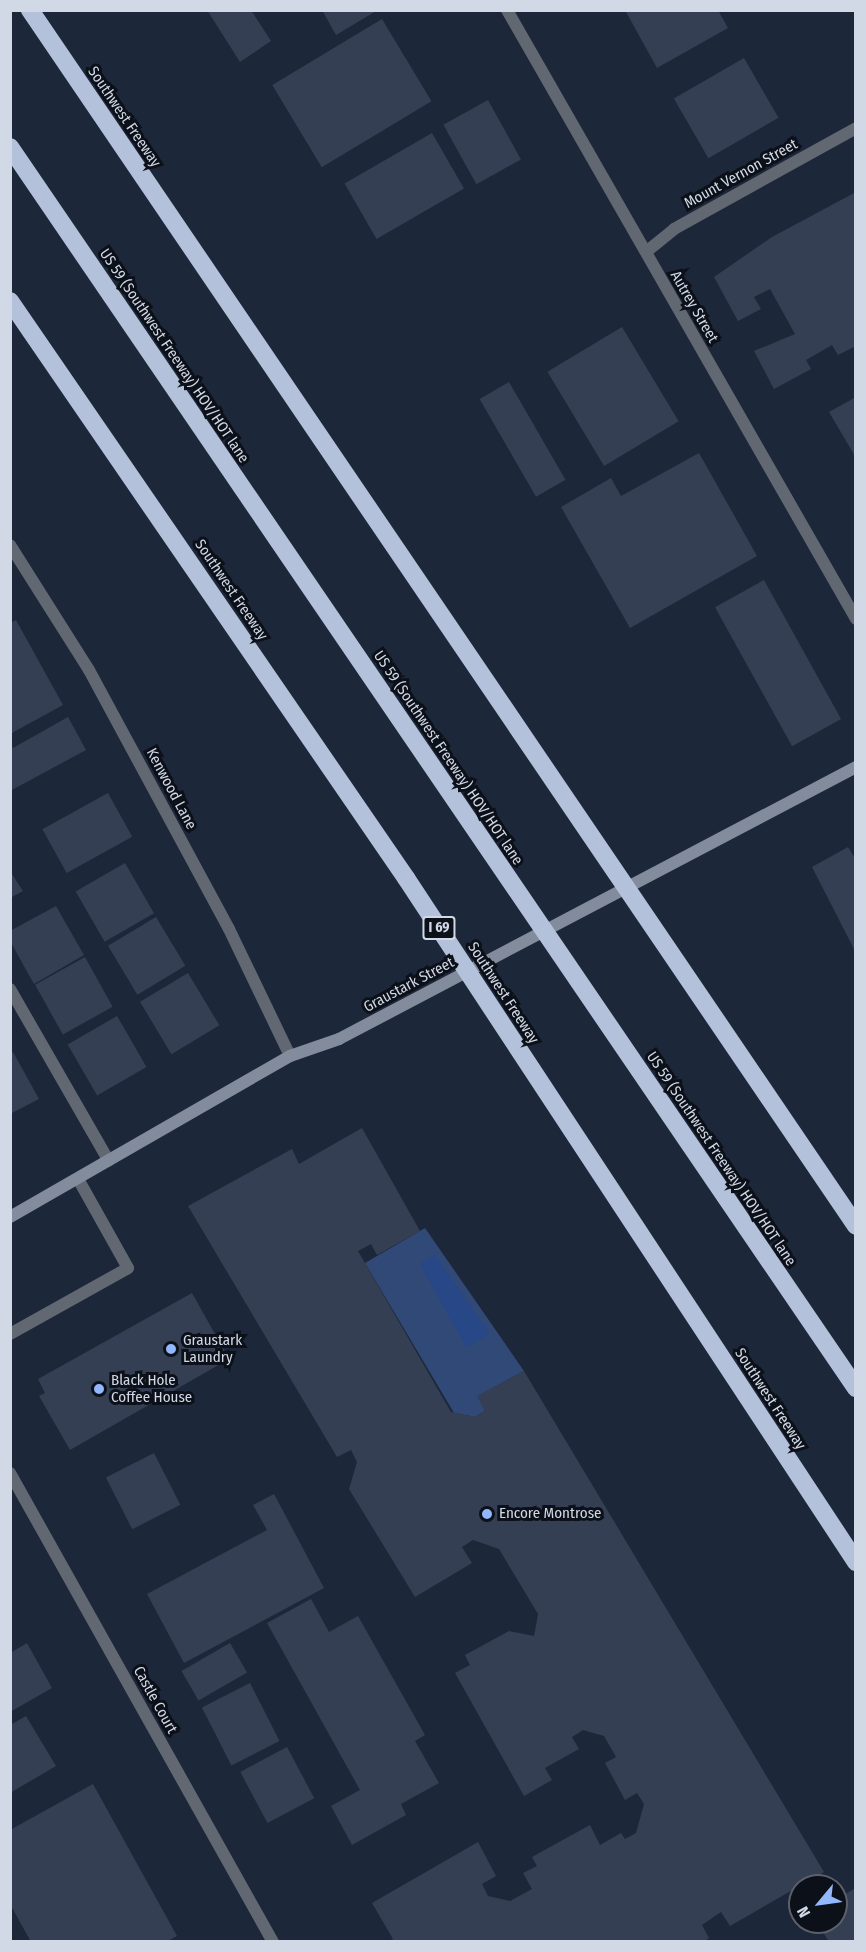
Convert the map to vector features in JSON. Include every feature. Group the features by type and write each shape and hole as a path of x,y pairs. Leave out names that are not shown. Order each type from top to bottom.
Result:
{"highway":[{"name":"Southwest Freeway","path":"30,10 855,1226"},
{"name":"US 59 (Southwest Freeway) HOV/HOT lane","path":"10,147 855,1388"},
{"name":"Southwest Freeway","path":"10,301 406,878 855,1562"}],"street":[{"name":"Autrey Street","path":"507,10 855,619"},
{"name":"Mount Vernon Street","path":"645,252 674,229 855,128"},
{"name":"Kenwood Lane","path":"10,545 89,670 229,929 290,1056"},
{"name":"Graustark Street","path":"10,1217 290,1056 339,1039 855,766"},
{"path":"10,989 109,1161"},
{"path":"10,1334 128,1268 78,1179"},
{"name":"Castle Court","path":"10,1473 273,1941"}],"shaded area":[{"path":"425,1228 524,1371 478,1396 485,1411 475,1417 454,1413 365,1263"},
{"path":"435,1255 490,1334 466,1347 420,1264"}],"building":[{"path":"207,10 251,10 271,41 240,62"},
{"path":"322,10 378,10 336,35"},
{"path":"625,10 718,10 728,28 657,68"},
{"path":"382,19 431,101 322,167 272,85"},
{"path":"744,58 778,118 708,158 674,98"},
{"path":"488,100 521,159 476,184 443,125"},
{"path":"432,133 464,188 377,239 345,184"},
{"path":"856,192 856,346 838,355 832,345 806,360 811,369 774,389 754,351 795,334 770,289 754,297 761,309 738,321 714,277 772,237"},
{"path":"622,327 679,421 604,466 547,372"},
{"path":"509,382 566,480 536,497 480,399"},
{"path":"856,397 856,458 829,412"},
{"path":"699,453 757,556 630,628 561,507 611,478 621,496"},
{"path":"764,580 841,719 792,746 715,607"},
{"path":"16,620 63,705 10,734 10,623"},
{"path":"68,717 86,750 10,791 10,742 13,748"},
{"path":"108,793 132,837 67,873 42,829"},
{"path":"848,847 856,860 856,953 812,867"},
{"path":"125,863 154,913 105,942 76,892"},
{"path":"10,871 23,891 10,898"},
{"path":"56,906 84,955 34,984 10,941 10,931"},
{"path":"156,917 185,966 137,995 108,946"},
{"path":"85,957 113,1007 63,1034 35,985"},
{"path":"188,973 219,1025 171,1054 140,1002"},
{"path":"117,1016 146,1067 97,1096 68,1044"},
{"path":"13,1052 39,1099 10,1114 10,1053"},
{"name":"Encore Montrose","path":"362,1128 420,1231 377,1255 371,1244 358,1251 451,1412 475,1417 485,1411 477,1396 524,1371 824,1872 821,1874 788,1874 788,1893 730,1926 721,1912 702,1925 709,1938 703,1942 388,1942 393,1939 372,1903 478,1842 496,1876 482,1884 488,1896 510,1901 532,1889 523,1873 537,1866 532,1857 590,1825 600,1845 621,1833 625,1839 636,1833 644,1804 637,1793 625,1800 605,1763 616,1757 604,1736 583,1730 572,1737 579,1749 545,1768 552,1780 524,1796 455,1673 470,1665 465,1655 509,1631 534,1636 538,1614 499,1549 473,1540 462,1547 472,1563 415,1597 349,1489 357,1462 351,1450 337,1457 188,1206 292,1149 299,1164"},
{"path":"192,1293 229,1359 70,1450 39,1396 45,1393 38,1379"},
{"path":"154,1453 180,1505 132,1529 106,1478"},
{"path":"274,1494 324,1588 184,1663 147,1594 267,1530 253,1505"},
{"path":"311,1599 329,1632 358,1616 425,1735 415,1741 439,1783 401,1804 406,1815 352,1845 331,1806 360,1790 267,1623"},
{"path":"27,1643 52,1688 10,1712 10,1653"},
{"path":"230,1643 247,1672 199,1700 182,1671"},
{"path":"250,1683 280,1741 231,1765 202,1708"},
{"path":"26,1716 56,1766 10,1793 10,1725"},
{"path":"287,1747 314,1798 267,1823 240,1772"},
{"path":"93,1784 177,1936 166,1942 31,1942 10,1904 10,1830"},
{"path":"856,1888 856,1942 829,1942 824,1934 848,1934 848,1892"}],"place":[{"name":"Graustark Laundry","path":"171,1349"},
{"name":"Black Hole Coffee House","path":"99,1389"},
{"name":"Encore Montrose","path":"487,1514"}]}
